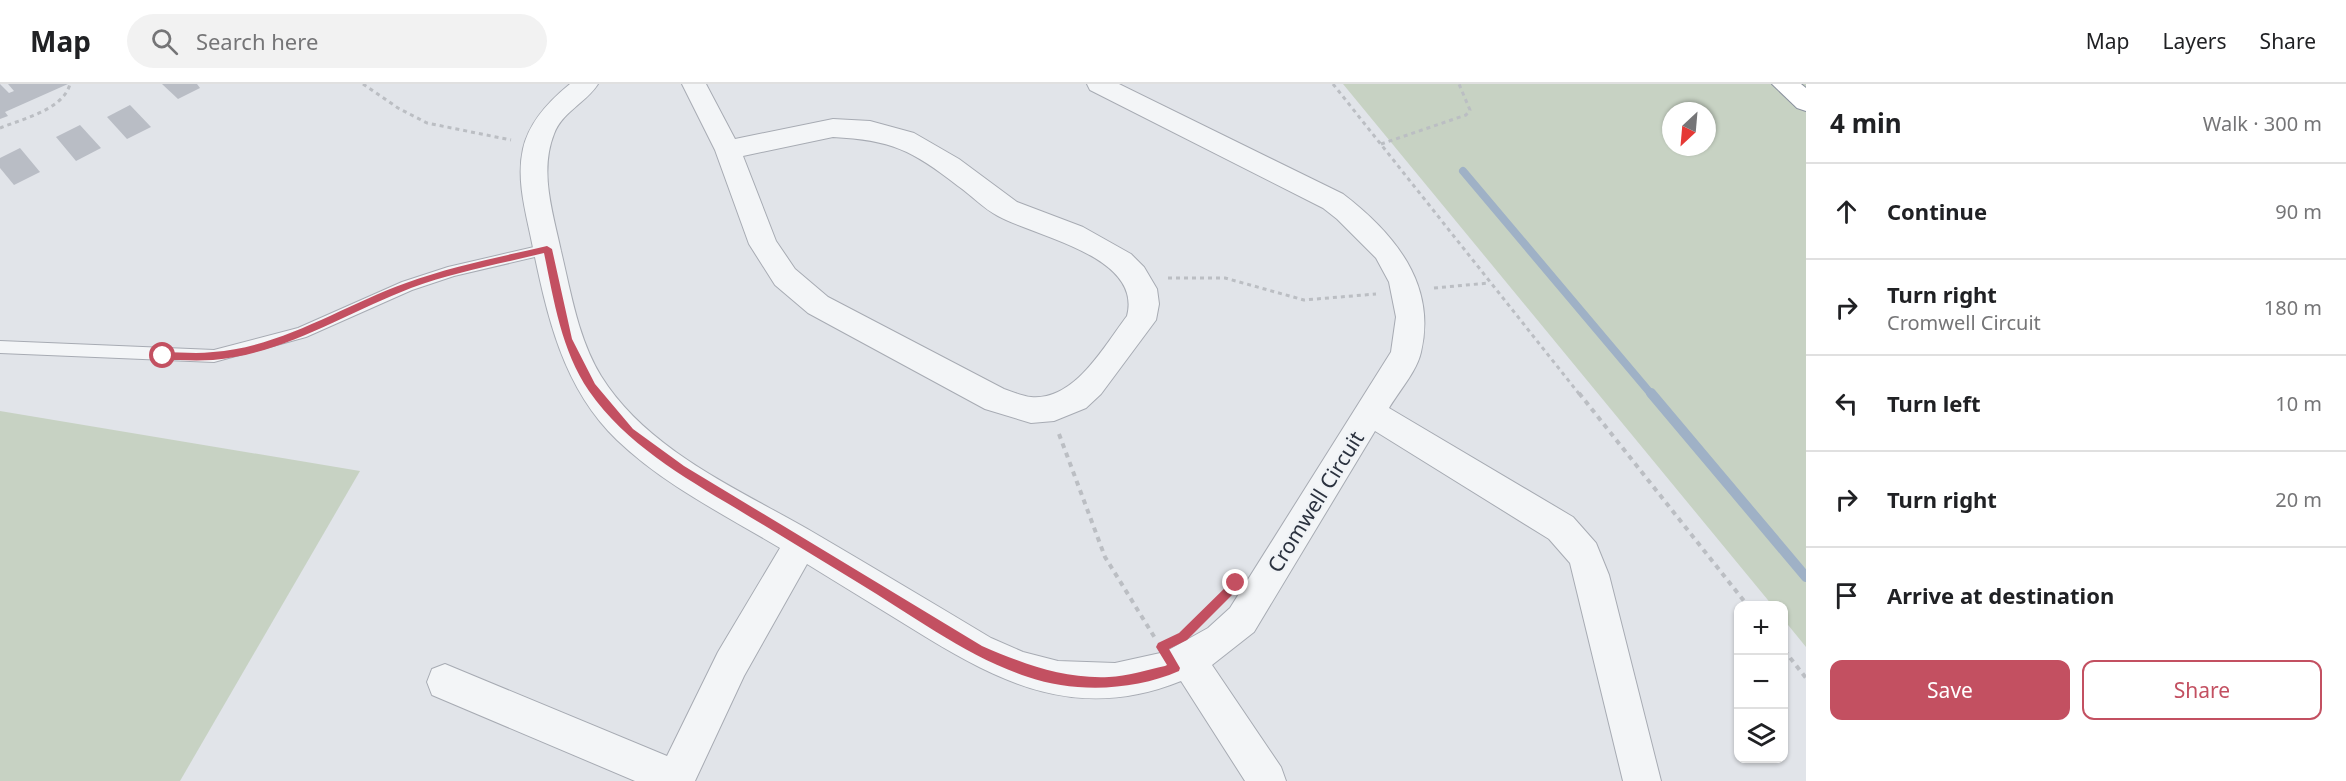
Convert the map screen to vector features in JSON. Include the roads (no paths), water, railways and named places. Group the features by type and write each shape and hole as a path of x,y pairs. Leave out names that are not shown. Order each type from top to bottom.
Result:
{"highway":[{"path":"1785,84 1806,102"}],"street":[{"name":"Cromwell Circuit","path":"586,84 552,115 543,129 532,157 533,186 568,339 592,387 630,432 680,470 978,650 1029,672 1084,682 1112,682 1182,665 1227,636 1242,620 1406,354 1411,317 1397,292 1403,279 1382,244 1351,214 1332,201 1099,84"},
{"path":"694,84 728,150 763,244 785,277 818,305 996,400 1030,410 1050,408 1075,399 1090,385 1141,320 1145,304 1143,289 1121,262 1073,234 1007,209 950,166 905,139 870,130 833,128 728,150"},
{"path":"1371,413 1561,528 1584,554 1592,575 1642,781"},
{"path":"445,682 676,780 731,664 801,543"},
{"path":"1182,665 1267,781"}],"lane":[{"path":"0,347 214,356 301,333 407,286 453,271 547,249"}],"waterway":[{"path":"1463,171 1652,395"},
{"path":"1651,393 1806,577"}]}
